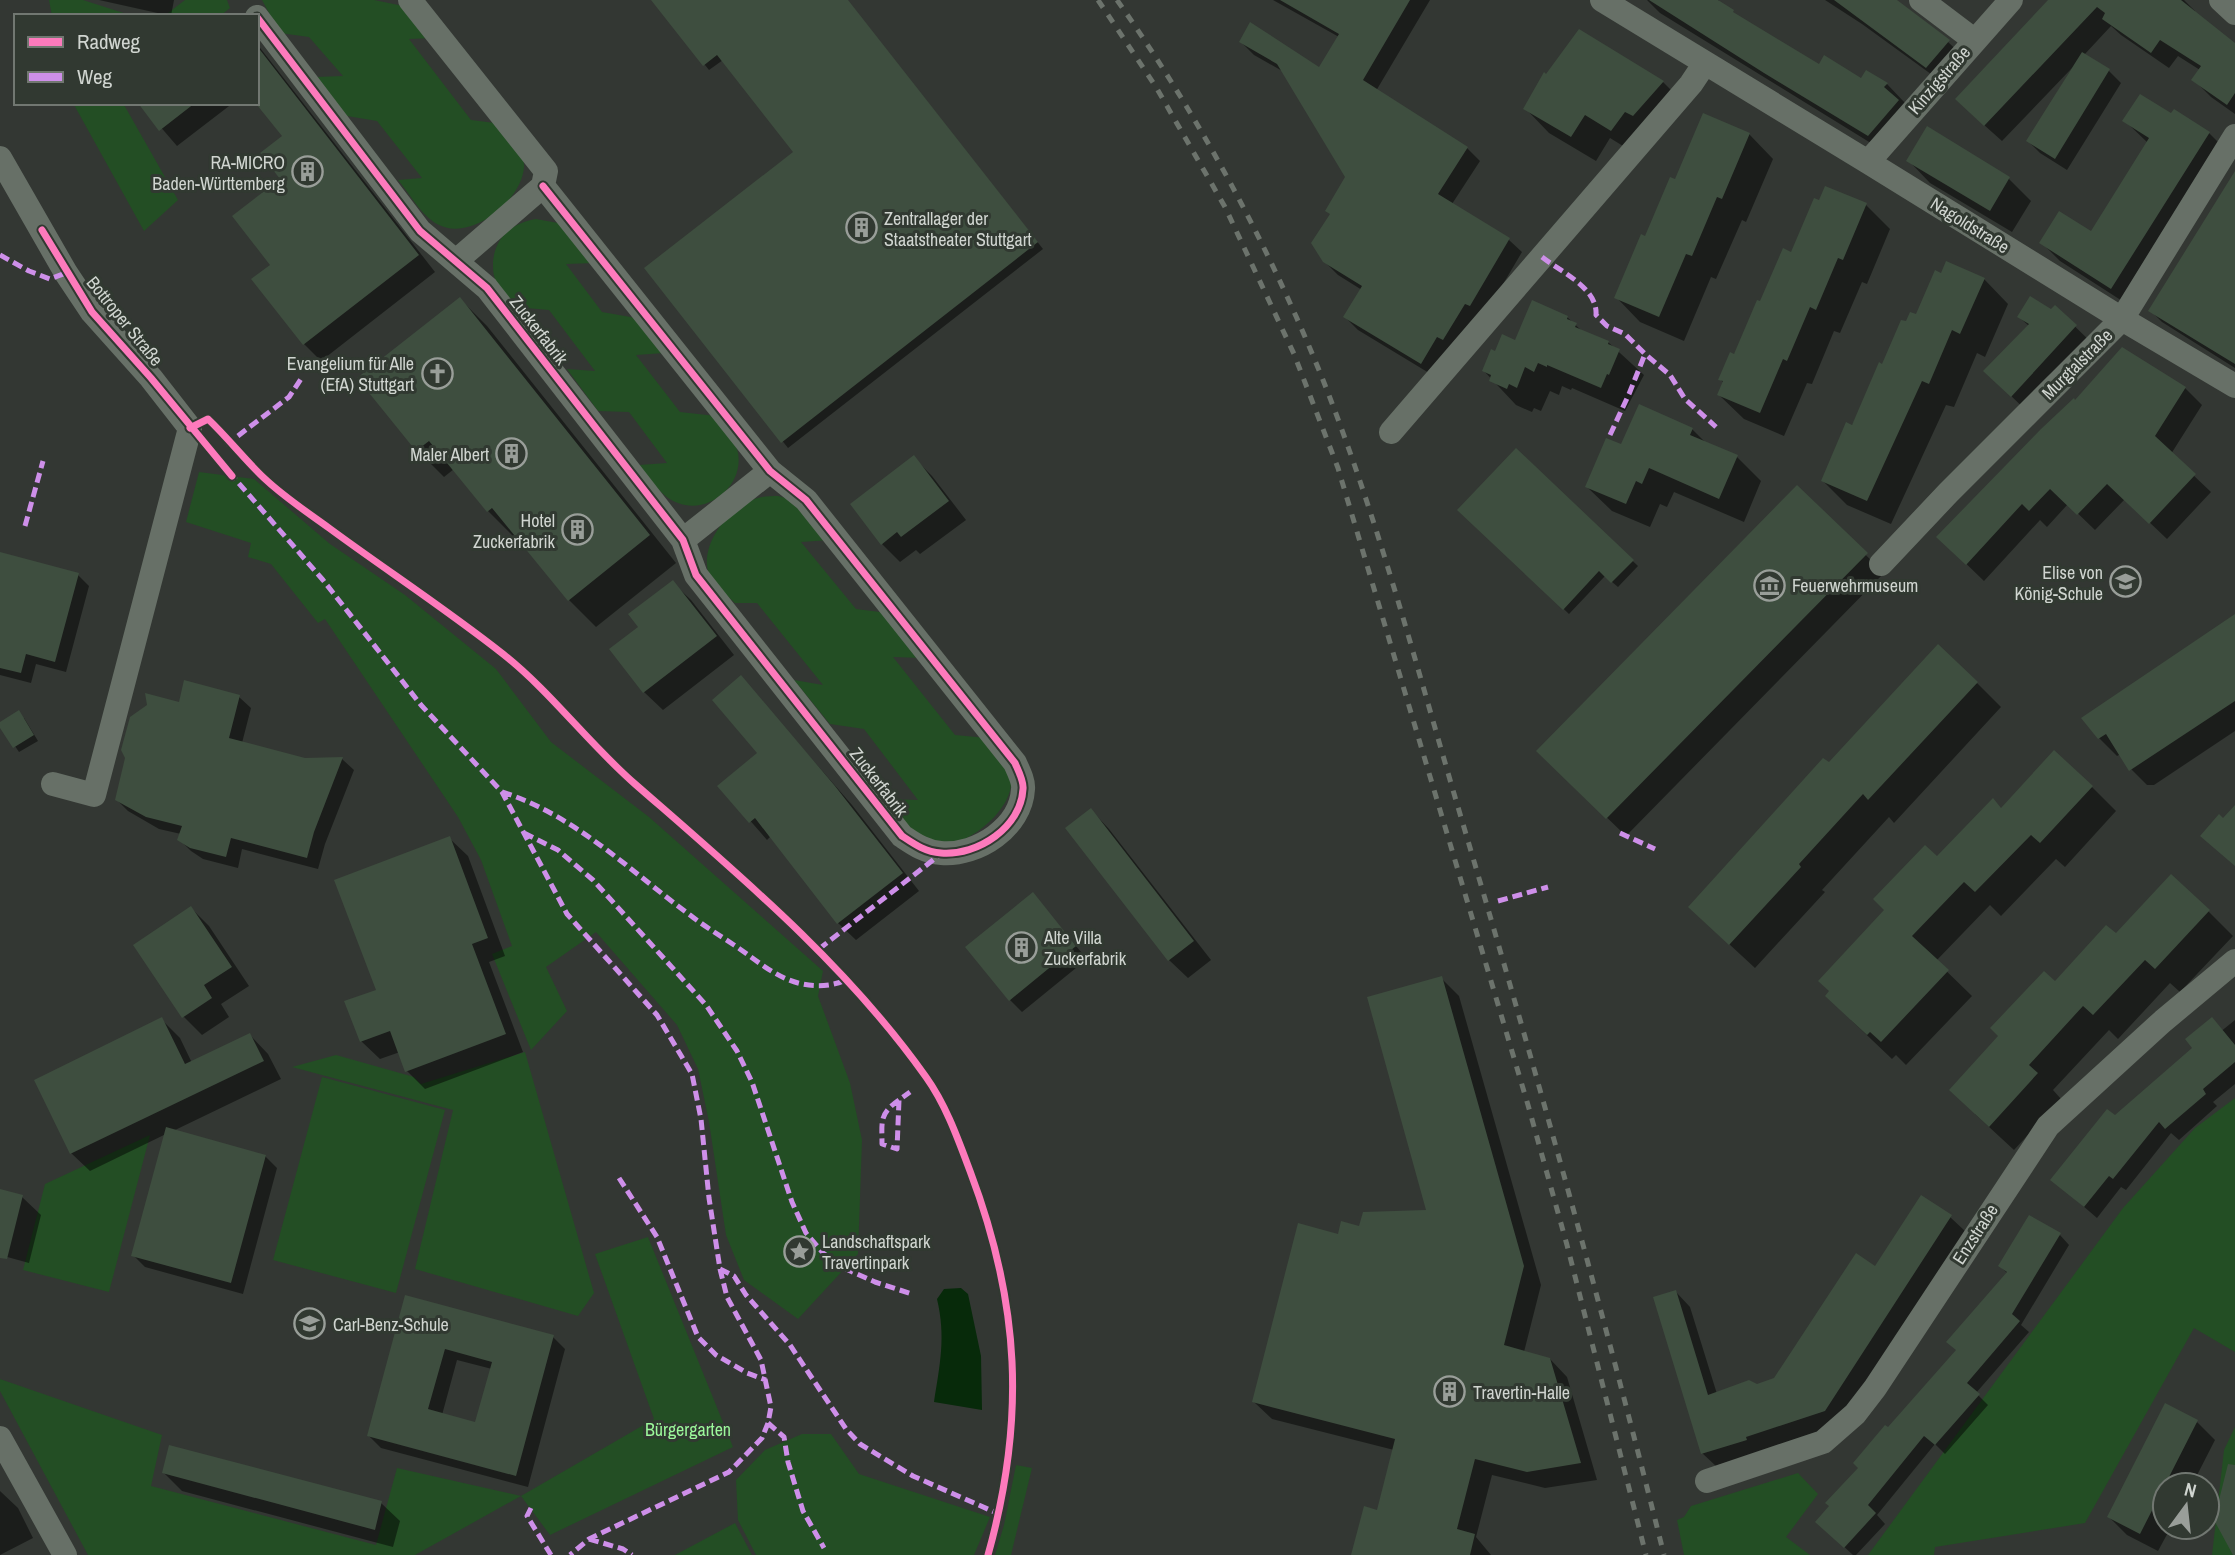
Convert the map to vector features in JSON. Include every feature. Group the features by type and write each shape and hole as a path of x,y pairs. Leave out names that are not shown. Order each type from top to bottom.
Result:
{"street":[{"name":"Zuckerfabrik","path":"259,19 419,231 487,288 683,540 696,575 902,836 922,849 942,853 968,851 994,839 1016,814 1024,787 1016,763 806,500 770,471 543,186 546,170 410,0"},
{"path":"1921,0 1974,40"},
{"name":"Kinzigstraße","path":"1868,162 2011,0"},
{"path":"2221,0 2235,13"},
{"name":"Nagoldstraße","path":"1604,1 2235,386"},
{"path":"1391,432 1691,85 1705,63"},
{"name":"Murgtalstraße","path":"1881,564 2122,319 2235,136"},
{"name":"Bottroper Straße","path":"0,158 66,273 92,312 151,377 190,428 93,795 53,784"},
{"path":"456,261 543,186"},
{"path":"683,540 770,471"},
{"name":"Enzstraße","path":"1707,1481 1823,1442 1855,1414 1875,1388 2048,1126 2163,1021 2235,961"},
{"path":"3,1452 65,1555"}],"green space":[{"path":"49,0 83,0 127,14 52,14"},
{"path":"185,0 227,0 230,8 222,14 167,14"},
{"path":"262,0 374,0 408,7 433,38 409,39 471,120 503,124 517,144 524,167 514,193 492,215 464,228 450,228 431,220 398,180 422,178 377,121 347,116 316,77 343,76 309,37 280,33"},
{"path":"74,105 124,105 178,200 144,231"},
{"path":"536,219 558,223 594,263 566,264 602,312 636,318 664,353 636,355 680,412 716,416 729,434 737,448 738,465 730,486 722,495 701,505 689,506 672,500 661,492 639,465 667,463 629,412 598,411 567,369 595,371 549,310 515,307 499,286 493,269 497,245 512,228"},
{"path":"199,472 254,479 330,544 405,595 496,669 551,742 649,817 823,971 818,996 850,1083 862,1140 858,1254 798,1319 744,1280 726,1235 698,1069 677,1025 596,932 546,967 567,1011 531,1050 492,954 512,946 481,860 458,817 325,619 318,623 271,564 248,557 251,543 186,522"},
{"path":"778,496 793,500 830,540 801,542 856,609 888,613 923,658 893,657 955,735 987,738 1005,765 1010,774 1011,786 1007,799 999,811 976,833 950,844 938,844 915,832 887,799 918,800 864,729 830,724 794,680 823,685 757,603 735,603 711,579 707,563 708,550 720,526 740,507 751,501"},
{"path":"525,1052 594,1293 578,1316 415,1269 453,1110 292,1067 336,1055 414,1077 421,1084"},
{"path":"322,1077 445,1110 396,1293 273,1260"},
{"path":"2235,1098 2235,1352 2194,1328 2085,1523 1935,1547 1934,1555 1868,1555 2123,1208 2195,1128"},
{"path":"150,1135 109,1292 23,1270 45,1184"},
{"name":"Bürgergarten","path":"648,1237 733,1447 550,1535 521,1496 654,1419 595,1254"},
{"path":"0,1379 162,1435 151,1486 376,1545 397,1468 521,1496 415,1555 88,1555 0,1391"},
{"path":"2235,1427 2235,1555 2212,1555 2214,1541 2221,1541 2221,1476 2224,1450"},
{"path":"802,1434 831,1434 859,1474 990,1517 974,1555 756,1555 738,1520 736,1480 765,1450"},
{"path":"1016,1465 1032,1468 1011,1555 995,1555 1004,1525"},
{"path":"1798,1473 1818,1494 1786,1537 1810,1555 1684,1555 1677,1520 1684,1517 1691,1506"},
{"path":"735,1523 752,1555 675,1555"}],"shaded area":[{"path":"961,1288 968,1294 981,1356 982,1410 934,1402 942,1338 937,1299 944,1289"}],"building":[{"name":"Zentrallager der Staatstheater Stuttgart","path":"651,0 848,0 1038,242 781,443 644,268 793,152 717,55 703,66"},
{"path":"1280,0 1410,0 1363,80 1468,147 1438,194 1510,238 1470,306 1465,304 1443,340 1437,337 1421,364 1343,317 1362,286 1323,262 1311,243 1330,214 1325,211 1345,177 1277,64 1239,42 1250,22 1319,67 1339,34"},
{"path":"1649,0 1718,0 1734,10 1733,12 1819,64 1824,55 1861,78 1866,70 1888,83 1884,87 1899,100 1868,136"},
{"path":"1834,0 1897,0 1950,40 1926,68"},
{"path":"2048,0 2181,0 2235,43 2235,93 2227,105 2191,80 2201,66 2160,40 2151,53 2102,19 2105,13 2097,7 1984,126 1955,99"},
{"path":"1579,29 1664,81 1633,116 1625,112 1611,131 1585,115 1571,137 1523,109 1544,72 1546,74"},
{"path":"259,49 419,255 303,345 251,279 270,265 232,216 280,179 260,153 282,136 257,105"},
{"path":"2082,52 2110,69 2055,159 2026,141"},
{"path":"2140,94 2171,113 2174,109 2210,132 2111,289 2039,243 2059,211 2091,231 2149,138 2122,121"},
{"path":"140,105 192,105 159,131"},
{"path":"1703,113 1750,133 1722,199 1717,197 1692,256 1686,254 1659,317 1614,298 1641,234 1645,236 1670,177 1675,179"},
{"path":"1927,126 2010,177 1990,211 1906,161"},
{"path":"2235,171 2235,364 2148,311"},
{"path":"1825,186 1867,203 1843,260 1838,258 1816,310 1810,307 1787,361 1783,359 1760,413 1717,395 1723,381 1718,380 1730,352 1734,354 1783,248 1791,252 1814,198 1819,200"},
{"path":"1946,261 1985,278 1960,334 1952,330 1929,384 1922,381 1867,501 1821,481 1846,422 1852,425 1879,362 1882,364 1901,320 1906,321 1910,312 1916,314 1935,270 1941,273"},
{"path":"2030,296 2051,309 2055,305 2077,325 2011,397 1983,371 2029,324 2017,317"},
{"path":"460,297 650,535 568,601 492,508 487,512 429,441 416,451 357,378"},
{"path":"1532,300 1568,316 1567,319 1577,323 1575,327 1609,341 1608,344 1620,349 1601,388 1538,363 1534,372 1525,367 1517,388 1509,384 1507,389 1489,381 1491,375 1482,371 1491,349 1495,351 1502,334 1515,340"},
{"path":"2122,347 2186,387 2155,436 2196,474 2149,524 2107,484 2077,515 2050,489 2029,511 2022,504 1966,565 1936,537 2041,429 2074,398 2075,400"},
{"path":"1639,404 1693,428 1690,435 1738,455 1719,499 1649,468 1642,484 1636,481 1626,504 1585,487 1606,438 1621,444"},
{"path":"1516,448 1634,560 1611,583 1599,571 1563,610 1457,510"},
{"path":"914,455 949,501 901,537 897,532 881,545 850,504"},
{"path":"1797,485 1868,553 1606,819 1536,751"},
{"path":"0,552 79,573 55,662 26,654 21,673 0,668"},
{"path":"673,580 717,636 643,693 609,649 638,627 628,614"},
{"path":"2235,614 2235,701 2129,771 2106,734 2098,739 2081,718"},
{"path":"1938,644 1978,682 1868,800 1863,794 1729,945 1688,907 1823,758 1829,762"},
{"path":"741,675 835,786 903,873 837,924 755,818 749,823 717,786 757,753 712,700"},
{"path":"184,680 240,695 229,738 305,758 343,757 314,832 307,858 231,838 226,857 190,848 177,840 182,826 146,817 115,800 125,758 121,750 130,717 147,705 145,693 179,702"},
{"path":"19,710 34,735 13,748 0,728 0,722"},
{"path":"2054,750 2093,786 2040,843 2031,835 1975,892 1964,882 1912,936 1949,970 1881,1042 1870,1032 1867,1035 1825,996 1829,991 1818,981 1884,910 1873,899 1925,845 1937,856 1993,798 2001,808"},
{"path":"2235,805 2235,866 2200,836 2219,814 2223,818"},
{"path":"1091,808 1194,941 1168,961 1065,828"},
{"path":"450,836 488,938 472,944 506,1034 405,1072 390,1031 360,1042 344,1001 376,990 334,880"},
{"path":"2171,874 2210,910 2155,969 2145,960 2093,1015 2083,1006 2029,1065 2038,1073 1989,1127 1949,1090 1998,1036 1990,1028 2044,971 2055,981 2106,925 2116,933"},
{"name":"Alte Villa Zuckerfabrik","path":"1033,892 1076,946 1009,1001 965,947"},
{"path":"191,906 232,967 204,985 212,998 182,1018 133,945"},
{"path":"1442,976 1524,1266 1504,1345 1550,1358 1581,1463 1527,1472 1475,1459 1457,1529 1475,1534 1470,1555 1351,1555 1364,1506 1377,1510 1395,1439 1252,1402 1298,1223 1338,1234 1341,1221 1359,1226 1363,1212 1426,1210 1367,997"},
{"path":"162,1017 185,1064 250,1033 264,1061 70,1154 34,1080"},
{"path":"2212,1017 2235,1045 2235,1062 2203,1089 2206,1094 2165,1129 2159,1122 2113,1179 2109,1176 2084,1207 2050,1180 2107,1109 2115,1115 2192,1048 2185,1039"},
{"path":"166,1127 266,1155 231,1283 131,1256"},
{"path":"0,1189 23,1195 7,1259 0,1258"},
{"path":"1921,1195 1952,1215 1825,1411 1701,1454 1653,1297 1676,1290 1708,1395 1749,1380 1757,1384 1774,1378 1856,1253 1875,1266"},
{"path":"2029,1215 2061,1233 2012,1314 2020,1321 1967,1383 1980,1394 1935,1445 1924,1436 1868,1505 1876,1513 1844,1548 1815,1522 1829,1506 1825,1503 1858,1468 1853,1463 1885,1425 1888,1427 1956,1350 1946,1342 2007,1272 1998,1266"},
{"path":"405,1295 554,1335 516,1476 367,1436","holes":["445,1349 492,1362 475,1422 428,1409"]},
{"path":"2165,1403 2198,1420 2172,1471 2151,1471 2151,1512 2140,1534 2107,1517"},
{"path":"169,1445 382,1501 375,1530 162,1473"},
{"path":"2228,1464 2235,1465 2235,1555 2221,1533 2221,1492"}],"railway":[{"path":"1098,0 1156,87 1225,207 1294,354 1338,468 1528,1105 1567,1245 1646,1555"},
{"path":"1117,0 1177,90 1231,184 1280,281 1344,434 1398,600 1516,1006 1593,1280 1664,1555"}],"marked path":[{"path":"0,255 50,279 66,273"},
{"path":"1542,257 1585,289 1595,305 1596,315 1607,326 1625,334 1670,375 1685,399 1716,427"},
{"path":"1610,435 1645,354"},
{"path":"226,445 289,397 301,379"},
{"path":"25,526 43,461"},
{"path":"229,472 323,580 421,705 502,792 567,914 657,1015 692,1074 701,1119 720,1269 727,1297 761,1360 771,1407 768,1423 762,1438 729,1472 589,1539 570,1555"},
{"path":"502,792 529,802 578,829 695,919 774,973 810,985 846,980"},
{"path":"524,833 558,850 593,880 706,1005 737,1051 752,1082 792,1202 806,1233 823,1253 846,1269 912,1294"},
{"path":"1620,833 1655,849"},
{"path":"819,949 942,853"},
{"path":"1498,901 1548,887"},
{"path":"899,1100 885,1114 882,1129 882,1144 897,1149 899,1100 910,1092"},
{"path":"619,1178 657,1237 698,1337 716,1355 747,1373 766,1380"},
{"path":"720,1269 734,1276 746,1295 790,1345 846,1429 860,1444 913,1476 999,1514"},
{"path":"768,1423 784,1437 788,1462 803,1511 824,1548"},
{"path":"531,1508 527,1516 551,1555"},
{"path":"589,1539 623,1549 632,1555"}],"cycle path":[{"path":"259,20 420,231 487,288 683,540 696,575 902,836 915,845 941,853 969,850 995,836 1006,827 1020,803 1023,786 1015,763 806,500 770,471 543,186"},
{"path":"42,230 92,312 232,476"},
{"path":"190,428 208,419 280,492 460,621 521,669 601,752 751,886 826,958 895,1036 926,1077 946,1111 987,1220 1008,1315 1012,1409 1000,1505 988,1555"}],"place":[{"name":"RA-MICRO Baden-Württemberg","path":"308,172"},
{"name":"Zentrallager der Staatstheater Stuttgart","path":"861,228"},
{"name":"Evangelium für Alle (EfA) Stuttgart","path":"437,373"},
{"name":"Maler Albert","path":"512,454"},
{"name":"Hotel Zuckerfabrik","path":"578,530"},
{"name":"Elise von König-Schule","path":"2126,582"},
{"name":"Feuerwehrmuseum","path":"1769,585"},
{"name":"Alte Villa Zuckerfabrik","path":"1021,947"},
{"name":"Landschaftspark Travertinpark","path":"799,1251"},
{"name":"Carl-Benz-Schule","path":"310,1324"},
{"name":"Travertin-Halle","path":"1450,1392"}]}
